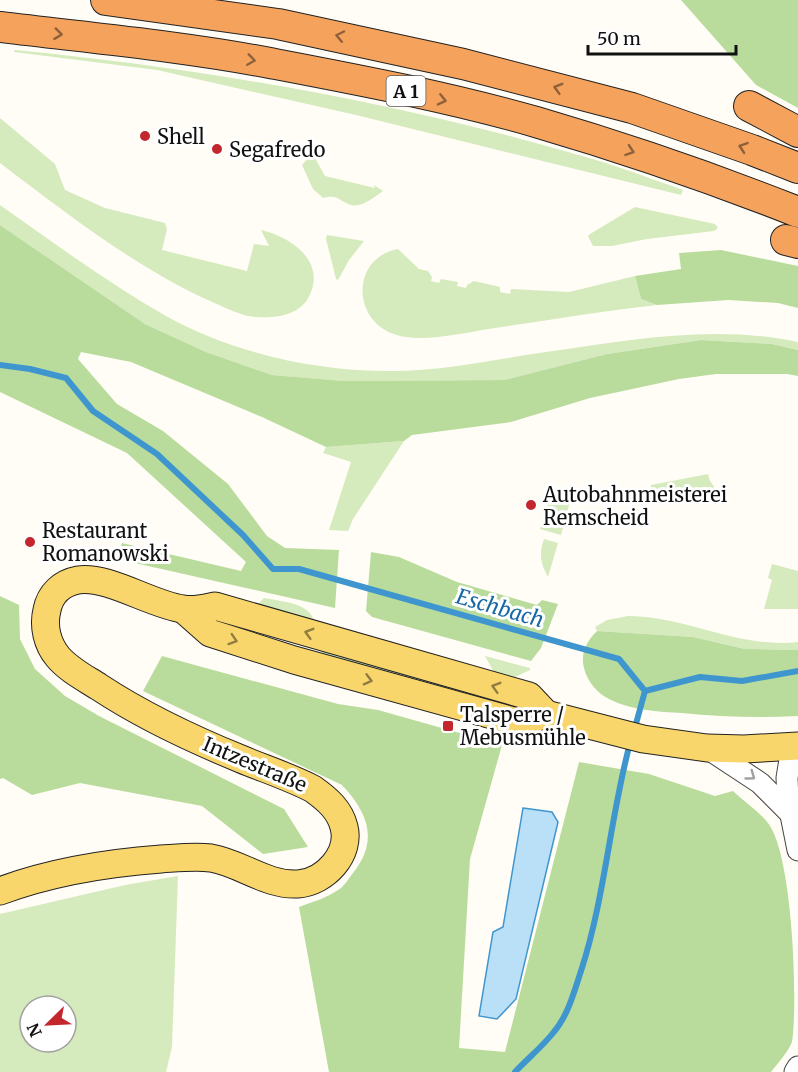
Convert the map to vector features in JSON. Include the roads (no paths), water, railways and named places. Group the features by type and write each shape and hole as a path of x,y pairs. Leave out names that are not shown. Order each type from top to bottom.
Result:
{"highway":[{"name":"A 1","path":"106,0 278,24 463,63 632,108 798,168"},
{"name":"A 1","path":"0,27 136,43 268,63 400,89 533,122 621,148 798,212"},
{"path":"748,106 798,132"}],"main road":[{"name":"Intzestraße","path":"0,891 51,876 90,868 150,860 187,858 212,858 267,879 298,884 322,875 335,864 346,836 344,825 334,806 313,789 242,760 150,717 122,702 59,658 50,644 46,620 48,605 54,594 68,583 79,580 91,580 184,610 215,606 529,696 546,714 643,739 708,748"},
{"path":"708,748 795,746"}],"street":[{"path":"795,746 787,778 789,812 798,850"},
{"path":"708,748 760,783 789,812"},
{"path":"795,1072 798,1067"}],"water":[{"path":"523,808 552,812 558,822 516,999 497,1019 479,1016 493,932 503,927"}],"waterway":[{"name":"Eschbach","path":"0,365 30,369 66,378 93,411 157,454 243,535 273,569 299,569 619,659 645,691 634,731"},
{"path":"645,691 700,677 742,681 798,671"},
{"name":"Eschbach","path":"515,1072 558,1026 573,995 596,915 630,743"}],"place":[{"name":"Shell","path":"145,136"},
{"name":"Segafredo","path":"217,149"},
{"name":"Autobahnmeisterei Remscheid","path":"531,505"},
{"name":"Restaurant Romanowski","path":"30,542"},
{"name":"Talsperre / Mebusmühle","path":"448,726"}]}
